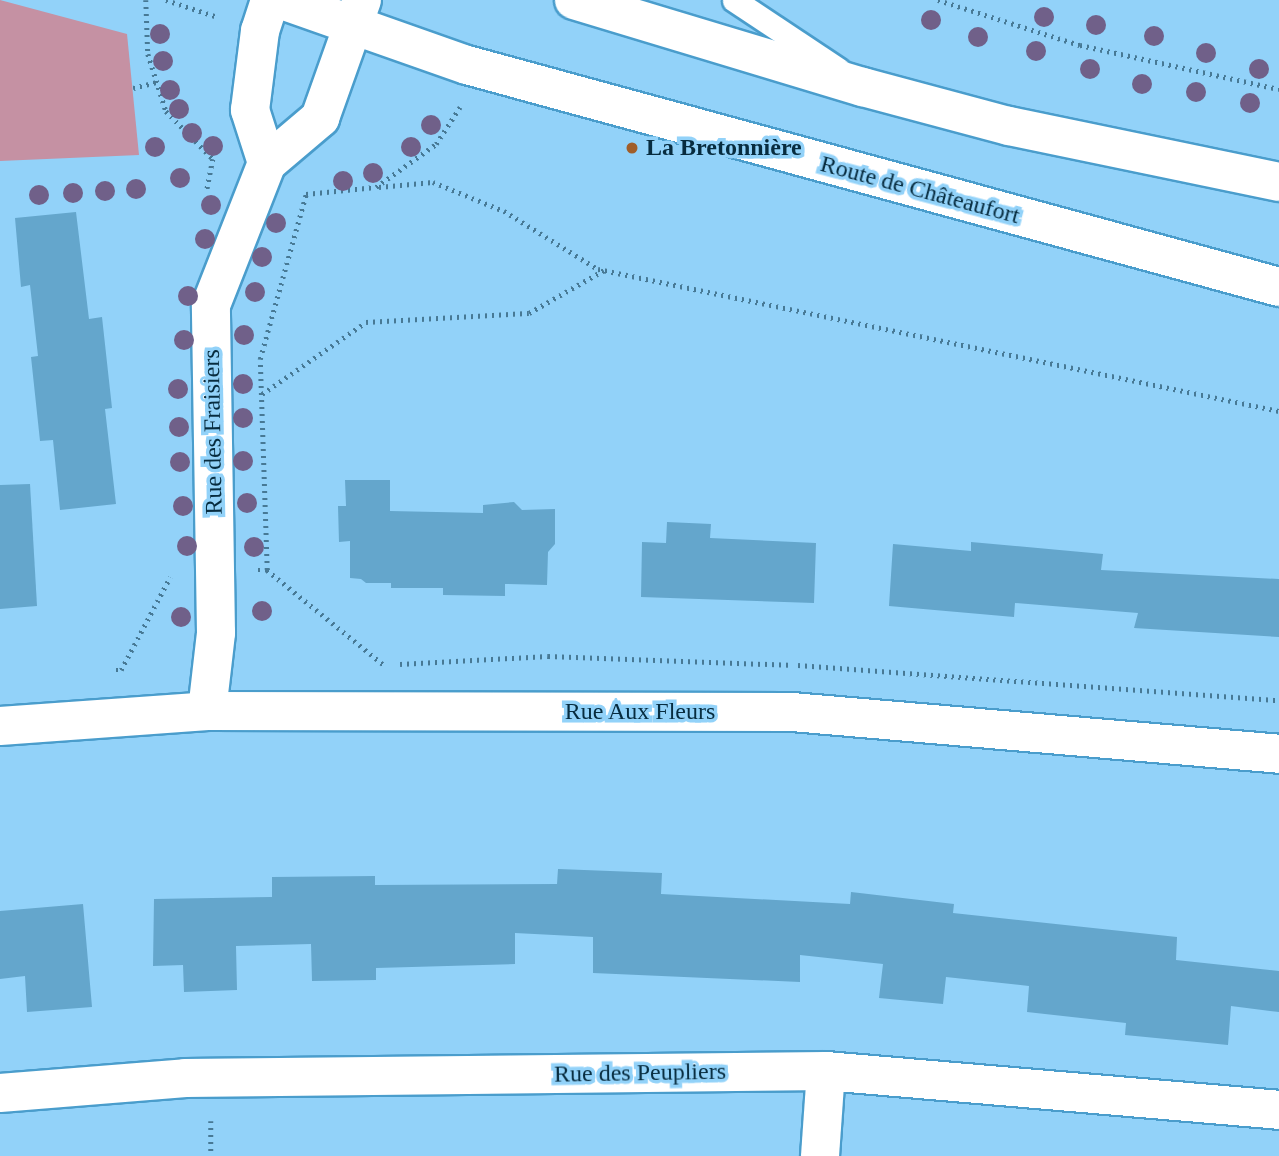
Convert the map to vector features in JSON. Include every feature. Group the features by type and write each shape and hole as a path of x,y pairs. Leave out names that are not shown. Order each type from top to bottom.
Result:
{"street":[{"name":"Route de Châteaufort","path":"282,0 358,13 467,65 1279,287"},
{"path":"574,0 863,87 1009,126 1279,182"},
{"path":"265,16 250,110 267,163 320,118 358,13"},
{"name":"Rue des Fraisiers","path":"207,711 216,633 211,305 267,163"},
{"name":"Rue Aux Fleurs","path":"0,726 207,711 792,712 1279,754"},
{"path":"820,1156 826,1071"},
{"name":"Rue des Peupliers","path":"0,1093 198,1078 826,1071 1279,1110"}],"lane":[{"path":"734,0 863,87"}],"path":[{"path":"166,0 265,16"},
{"path":"938,0 1080,45 1279,89"},
{"path":"133,88 157,82"},
{"path":"376,187 433,182 504,211 604,270 1279,411"},
{"path":"261,395 366,322 529,313 604,270"},
{"path":"107,671 121,670 176,566"},
{"path":"267,570 382,665"}],"shaded area":[{"path":"0,0 127,34 139,155 0,161"}],"building":[{"path":"76,212 89,319 102,317 112,408 105,409 116,504 60,510 53,440 40,441 31,357 38,356 30,285 21,287 15,218"},
{"path":"345,480 390,480 390,511 483,513 483,505 514,502 522,510 555,509 555,544 548,552 547,585 505,584 505,596 443,595 443,588 391,588 391,583 366,583 361,579 350,578 350,541 339,542 338,506 346,506"},
{"path":"30,484 37,606 0,609 0,485"},
{"path":"667,522 711,524 710,538 816,543 814,603 641,597 642,542 666,543"},
{"path":"971,542 1103,554 1101,570 1279,579 1279,637 1134,628 1138,613 1015,603 1014,617 889,606 893,544 971,551"},
{"path":"558,869 662,873 661,894 850,904 851,892 954,904 953,913 1177,937 1176,960 1279,971 1279,1012 1231,1006 1228,1045 1125,1035 1126,1023 1027,1012 1029,986 946,977 943,1004 879,998 883,964 800,955 800,982 593,973 593,937 515,933 515,964 376,968 376,980 312,981 311,944 236,946 237,990 184,992 183,965 153,966 154,899 272,897 272,877 375,876 375,885 557,884"},
{"path":"83,904 92,1007 27,1012 25,976 0,979 0,911"}],"place":[{"name":"La Bretonnière","path":"632,148"}]}
